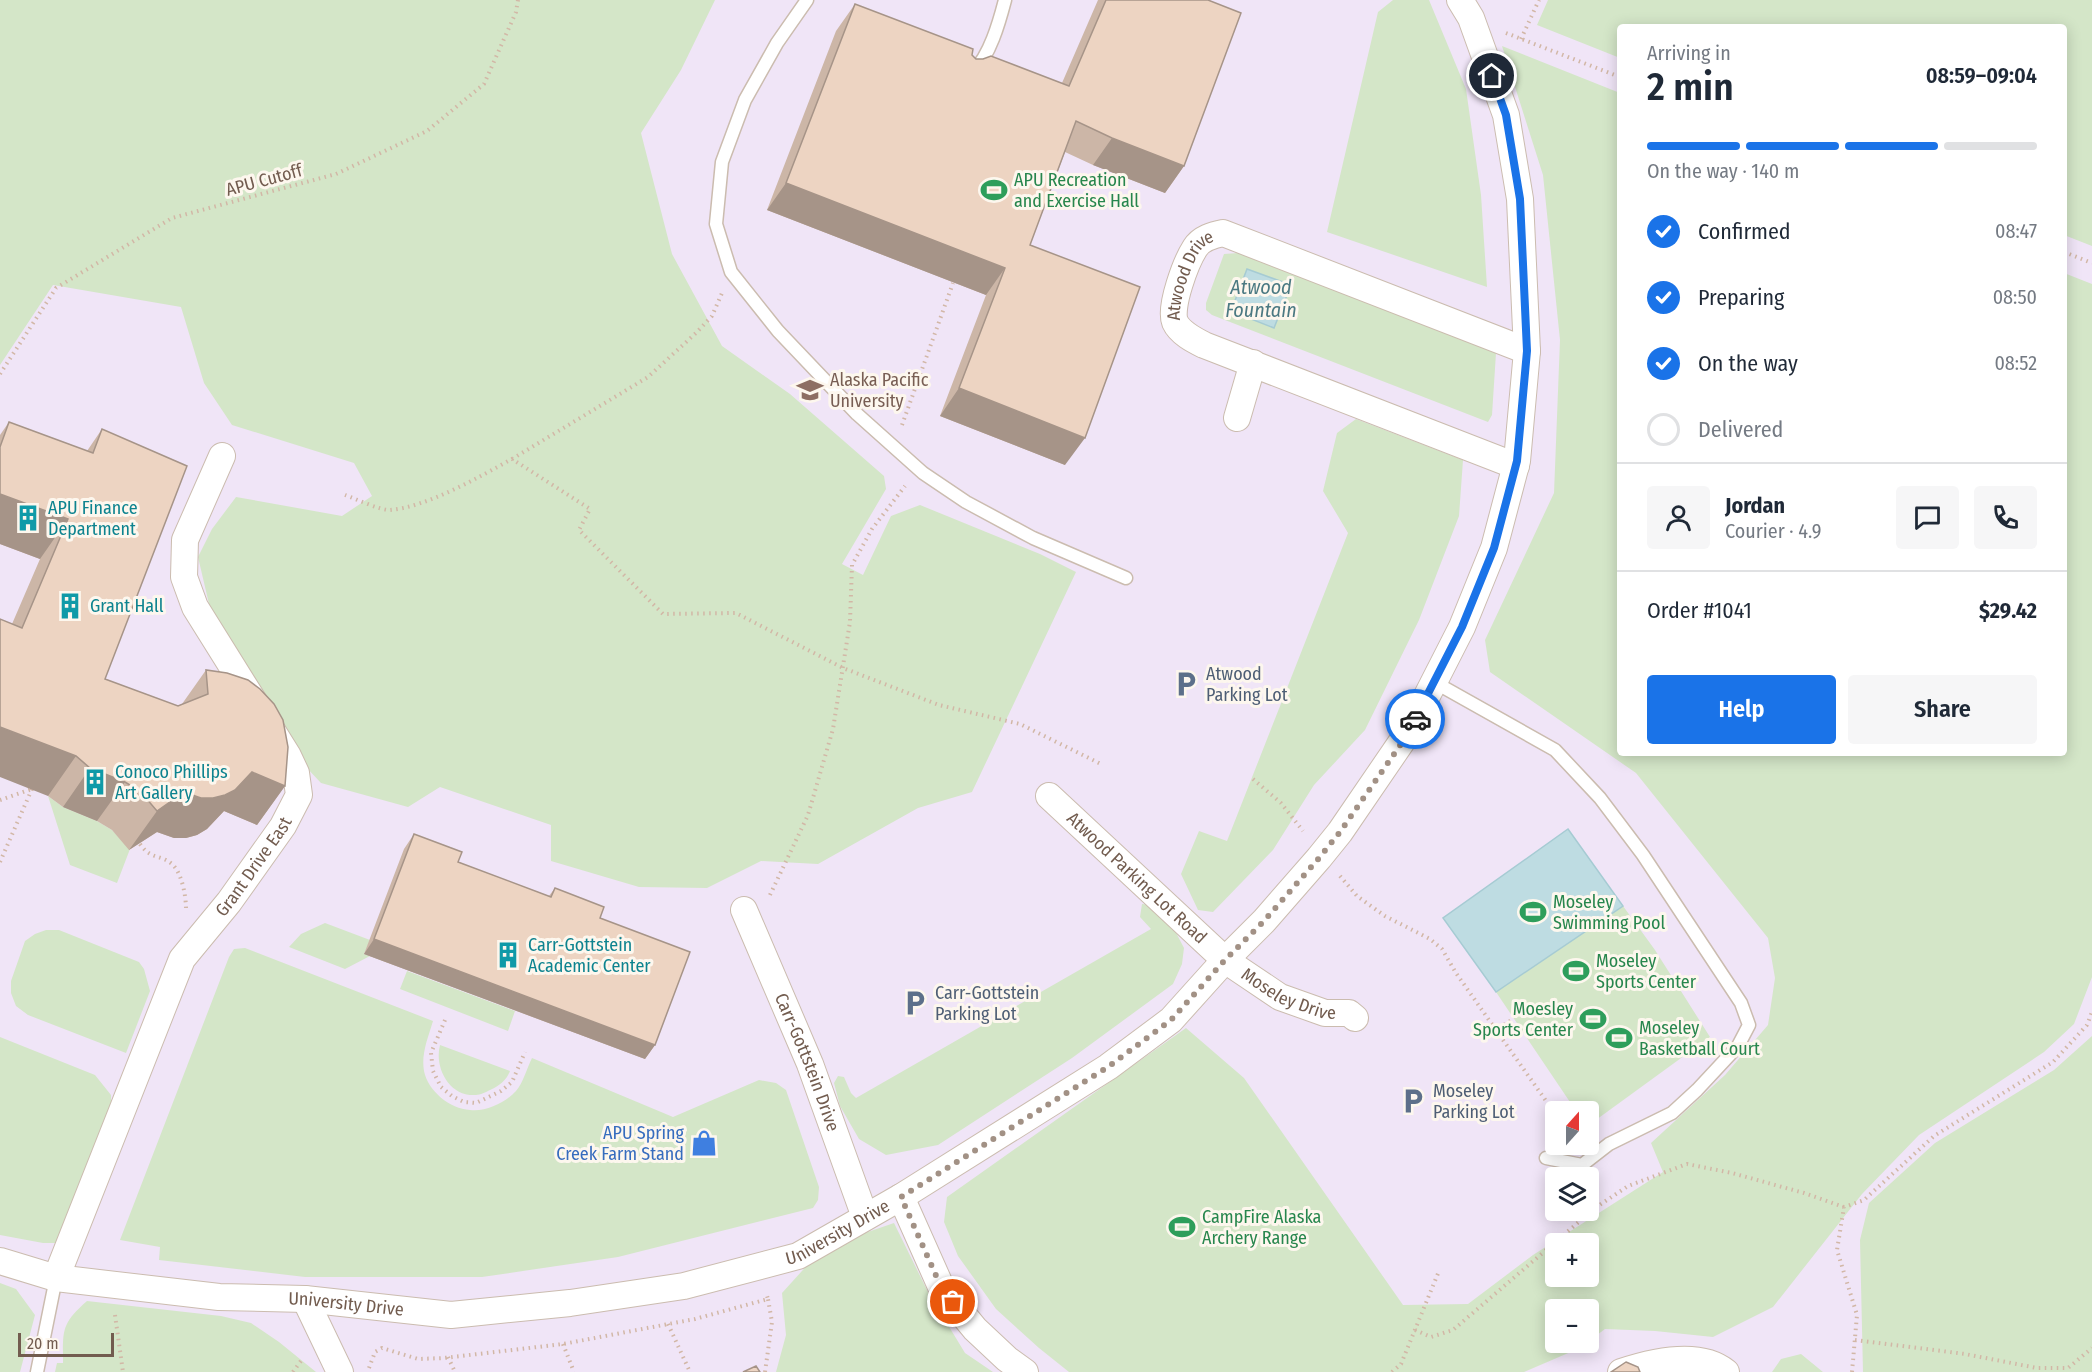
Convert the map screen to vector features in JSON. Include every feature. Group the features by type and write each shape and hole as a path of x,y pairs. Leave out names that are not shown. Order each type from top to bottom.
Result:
{"street":[{"name":"University Drive","path":"0,1261 56,1278 219,1297 305,1299 451,1315 570,1303 684,1286 798,1256 901,1197 1108,1067 1171,1020 1264,921 1319,858 1340,832 1410,731 1462,627 1494,548 1516,466 1527,351 1520,199 1506,115 1471,18 1460,0"},
{"name":"Atwood Drive","path":"1516,466 1204,345 1188,336 1175,322 1174,298 1196,246 1210,236 1223,233 1527,351"},
{"path":"1237,418 1252,363"},
{"name":"Grant Drive East","path":"56,1278 182,959 236,892 283,826 299,795 296,773 288,756 195,607 184,576 185,540 222,456"},
{"name":"Atwood Parking Lot Road","path":"1049,796 1225,960"},
{"name":"Carr-Gottstein Drive","path":"744,910 810,1064 865,1217"},
{"name":"Moseley Drive","path":"1225,960 1280,997 1325,1013 1349,1013 1355,1018"},
{"path":"901,1197 942,1289 975,1329 1007,1359 1025,1372"},
{"path":"305,1299 340,1372"},
{"path":"1621,1372 1643,1364 1673,1366 1698,1360 1726,1372"}],"lane":[{"path":"807,0 777,43 745,100 722,162 716,224 731,272 778,331 857,414 917,467 966,502 1033,538 1126,578"},
{"path":"961,79 975,71 986,52 1000,19 1005,0"},
{"path":"1434,682 1555,750 1600,798 1643,855 1741,1003 1749,1025 1738,1046 1672,1113 1609,1144 1582,1165 1546,1158"},
{"path":"37,1372 56,1278"}],"path":[{"name":"APU Cutoff","path":"0,374 56,288 172,218 336,174 427,131 484,84 516,12 518,0"},
{"path":"1539,0 1521,39 1617,76"},
{"path":"2067,253 2092,263"},
{"path":"345,495 388,510 417,503 465,486 512,459 648,376 712,316 731,272"},
{"path":"894,448 953,283"},
{"path":"512,459 590,509 579,530 663,614 736,613 843,668 939,705 1020,724 1101,764"},
{"path":"744,910 767,900 808,815 832,729 843,668 850,622 852,565 872,529 902,492 917,467"},
{"path":"1253,778 1281,803 1293,817 1319,858 1336,872 1357,896 1385,916 1430,939 1442,949 1456,973 1546,1101"},
{"path":"0,801 32,789 0,862"},
{"path":"140,844 147,853 172,864 182,882 186,897 187,908 183,918"},
{"path":"1415,1330 1431,1337 1453,1330 1594,1208 1628,1186 1687,1164 1732,1173 1844,1207 1864,1200 1934,1136 2054,1062 2086,1025 2092,1012"},
{"path":"1496,1030 1514,1019"},
{"path":"445,1020 431,1053 433,1071 441,1087 464,1102 476,1103 501,1091 512,1082 525,1052"},
{"path":"1844,1207 1837,1250 1857,1315 1852,1372"},
{"path":"758,1267 772,1322 765,1372"},
{"path":"1392,1372 1401,1364 1439,1271"},
{"path":"111,1284 123,1372"},
{"path":"369,1372 375,1352 382,1348 418,1359 563,1344 668,1324 768,1299"},
{"path":"668,1324 690,1372"},
{"path":"1855,1340 1955,1352 2037,1368 2068,1368 2092,1348"},
{"path":"563,1344 574,1372"},
{"path":"448,1357 455,1372"}],"shaded area":[{"name":"Alaska Pacific University","path":"0,0 2092,0 2092,1372 0,1372"}],"green space":[{"path":"0,0 715,0 681,70 641,133 672,254 722,346 790,394 884,476 886,489 842,564 863,575 891,516 920,505 1040,554 1076,572 972,792 918,808 818,864 761,861 707,888 639,887 551,861 551,825 440,787 408,807 321,783 305,766 213,621 198,557 212,529 236,497 342,516 372,496 354,463 232,425 204,383 181,307 53,285 0,365"},
{"path":"1393,0 1429,0 1466,89 1481,195 1487,287 1327,232 1378,12"},
{"path":"1548,0 2092,0 2092,246 2067,236 2067,24 1617,24 1617,57 1537,25"},
{"path":"1502,46 1617,92 1617,756 2067,756 2067,274 2092,284 2092,977 2074,1024 2044,1052 1919,1135 1862,1194 1773,1307 1713,1337 1605,1329 1599,1334 1599,1299 1545,1299 1545,1353 1568,1353 1524,1372 1069,1372 996,1309 958,1256 944,1222 947,1197 1186,1028 1244,1078 1403,1305 1468,1304 1545,1247 1545,1287 1599,1287 1599,1233 1567,1233 1586,1221 1599,1221 1599,1213 1663,1172 1651,1143 1725,1075 1768,1025 1775,978 1768,938 1636,773 1490,672 1485,640 1554,493 1560,340 1543,175"},
{"path":"1238,253 1484,345 1496,353 1492,415 1488,422 1212,315 1206,310 1206,303 1224,254"},
{"path":"1356,419 1463,460 1459,516 1419,620 1365,730 1314,785 1273,850 1213,912 1198,910 1181,874 1199,831 1227,841 1348,533 1323,491 1337,433"},
{"path":"48,796 63,807 112,830 130,849 117,883 70,865"},
{"path":"1142,904 1150,905 1172,925 1184,948 1182,964 1173,984 1072,1058 938,1145 886,1155 859,1139 840,1106 834,1083 838,1076 844,1077 851,1093 856,1098 1151,929 1140,917"},
{"name":"Moseley Basketball Court","path":"1623,906 1655,950 1710,1037 1599,1118 1599,1101 1569,1101 1496,992"},
{"path":"325,923 370,940 364,954 370,956 345,969 289,947 301,934"},
{"path":"46,930 59,930 139,962 144,969 150,991 126,1053 28,1015 16,1006 11,993 11,981 25,941"},
{"path":"245,948 433,1021 423,1058 426,1078 441,1098 462,1109 482,1110 495,1106 512,1095 523,1080 532,1058 673,1117 759,1080 776,1083 786,1090 819,1187 818,1200 813,1208 618,1257 482,1277 305,1277 159,1260 160,1247 120,1240 229,957 234,949"},
{"path":"407,971 515,1011 508,1031 400,989"},
{"path":"2092,1036 2092,1372 1863,1372 1860,1240 1869,1203 1935,1143 2054,1070"},
{"path":"0,1037 95,1075 111,1095 111,1123 58,1243 43,1243 0,1235"},
{"path":"440,1045 510,1071 499,1085 476,1095 466,1094 451,1086 446,1079 439,1062"},
{"path":"894,1223 928,1292 965,1353 993,1372 776,1372 786,1335 782,1293 811,1261 862,1234"},
{"path":"0,1283 16,1289 35,1315 20,1372 0,1372"},
{"path":"87,1301 221,1316 251,1323 316,1372 55,1372 57,1363 63,1363 65,1328 72,1316"},
{"path":"1801,1354 1823,1372 1772,1372 1781,1359"}],"water":[{"name":"Atwood Fountain","path":"1247,269 1291,285 1274,328 1231,311"},
{"name":"Moseley Swimming Pool","path":"1568,829 1623,906 1496,992 1443,918"}],"building":[{"path":"1106,0 1208,0 1241,13 1184,166 1112,138 1076,121 1030,245 1140,287 1085,438 959,388 1005,268 786,183 855,4 973,49 972,55 976,59 991,56 1069,86"},
{"path":"9,422 93,453 102,429 187,466 105,679 178,706 208,694 206,670 227,673 248,680 274,704 283,720 288,747 285,786 252,772 235,790 225,795 201,798 184,792 157,811 140,791 125,782 90,768 76,756 0,727 0,619 22,628 68,519 0,494 0,447"},
{"name":"Carr-Gottstein Academic Center","path":"414,834 462,852 458,862 551,897 555,888 604,907 600,918 690,952 655,1045 374,939"},
{"path":"1626,1362 1638,1367 1640,1372 1611,1372"},
{"path":"756,1366 760,1372 743,1372"}],"way so far":[{"path":"953,1302 942,1289 901,1197 1108,1067 1171,1020 1264,921 1319,858 1352,815 1410,731 1415,719"}],"place":[{"name":"APU Recreation and Exercise Hall","path":"994,190"},
{"name":"Alaska Pacific University","path":"810,390"},
{"name":"APU Finance Department","path":"28,518"},
{"name":"Grant Hall","path":"70,606"},
{"name":"Atwood Parking Lot","path":"1186,684"},
{"name":"Conoco Phillips Art Gallery","path":"95,782"},
{"name":"Moseley Swimming Pool","path":"1533,912"},
{"name":"Carr-Gottstein Academic Center","path":"508,955"},
{"name":"Moseley Sports Center","path":"1576,971"},
{"name":"Carr-Gottstein Parking Lot","path":"915,1003"},
{"name":"Moesley Sports Center","path":"1593,1019"},
{"name":"Moseley Basketball Court","path":"1619,1038"},
{"name":"Moseley Parking Lot","path":"1413,1101"},
{"name":"APU Spring Creek Farm Stand","path":"704,1143"},
{"name":"CampFire Alaska Archery Range","path":"1182,1227"}],"route":[{"path":"1415,719 1462,627 1494,548 1517,461 1527,351 1520,199 1506,115 1492,76"}]}
